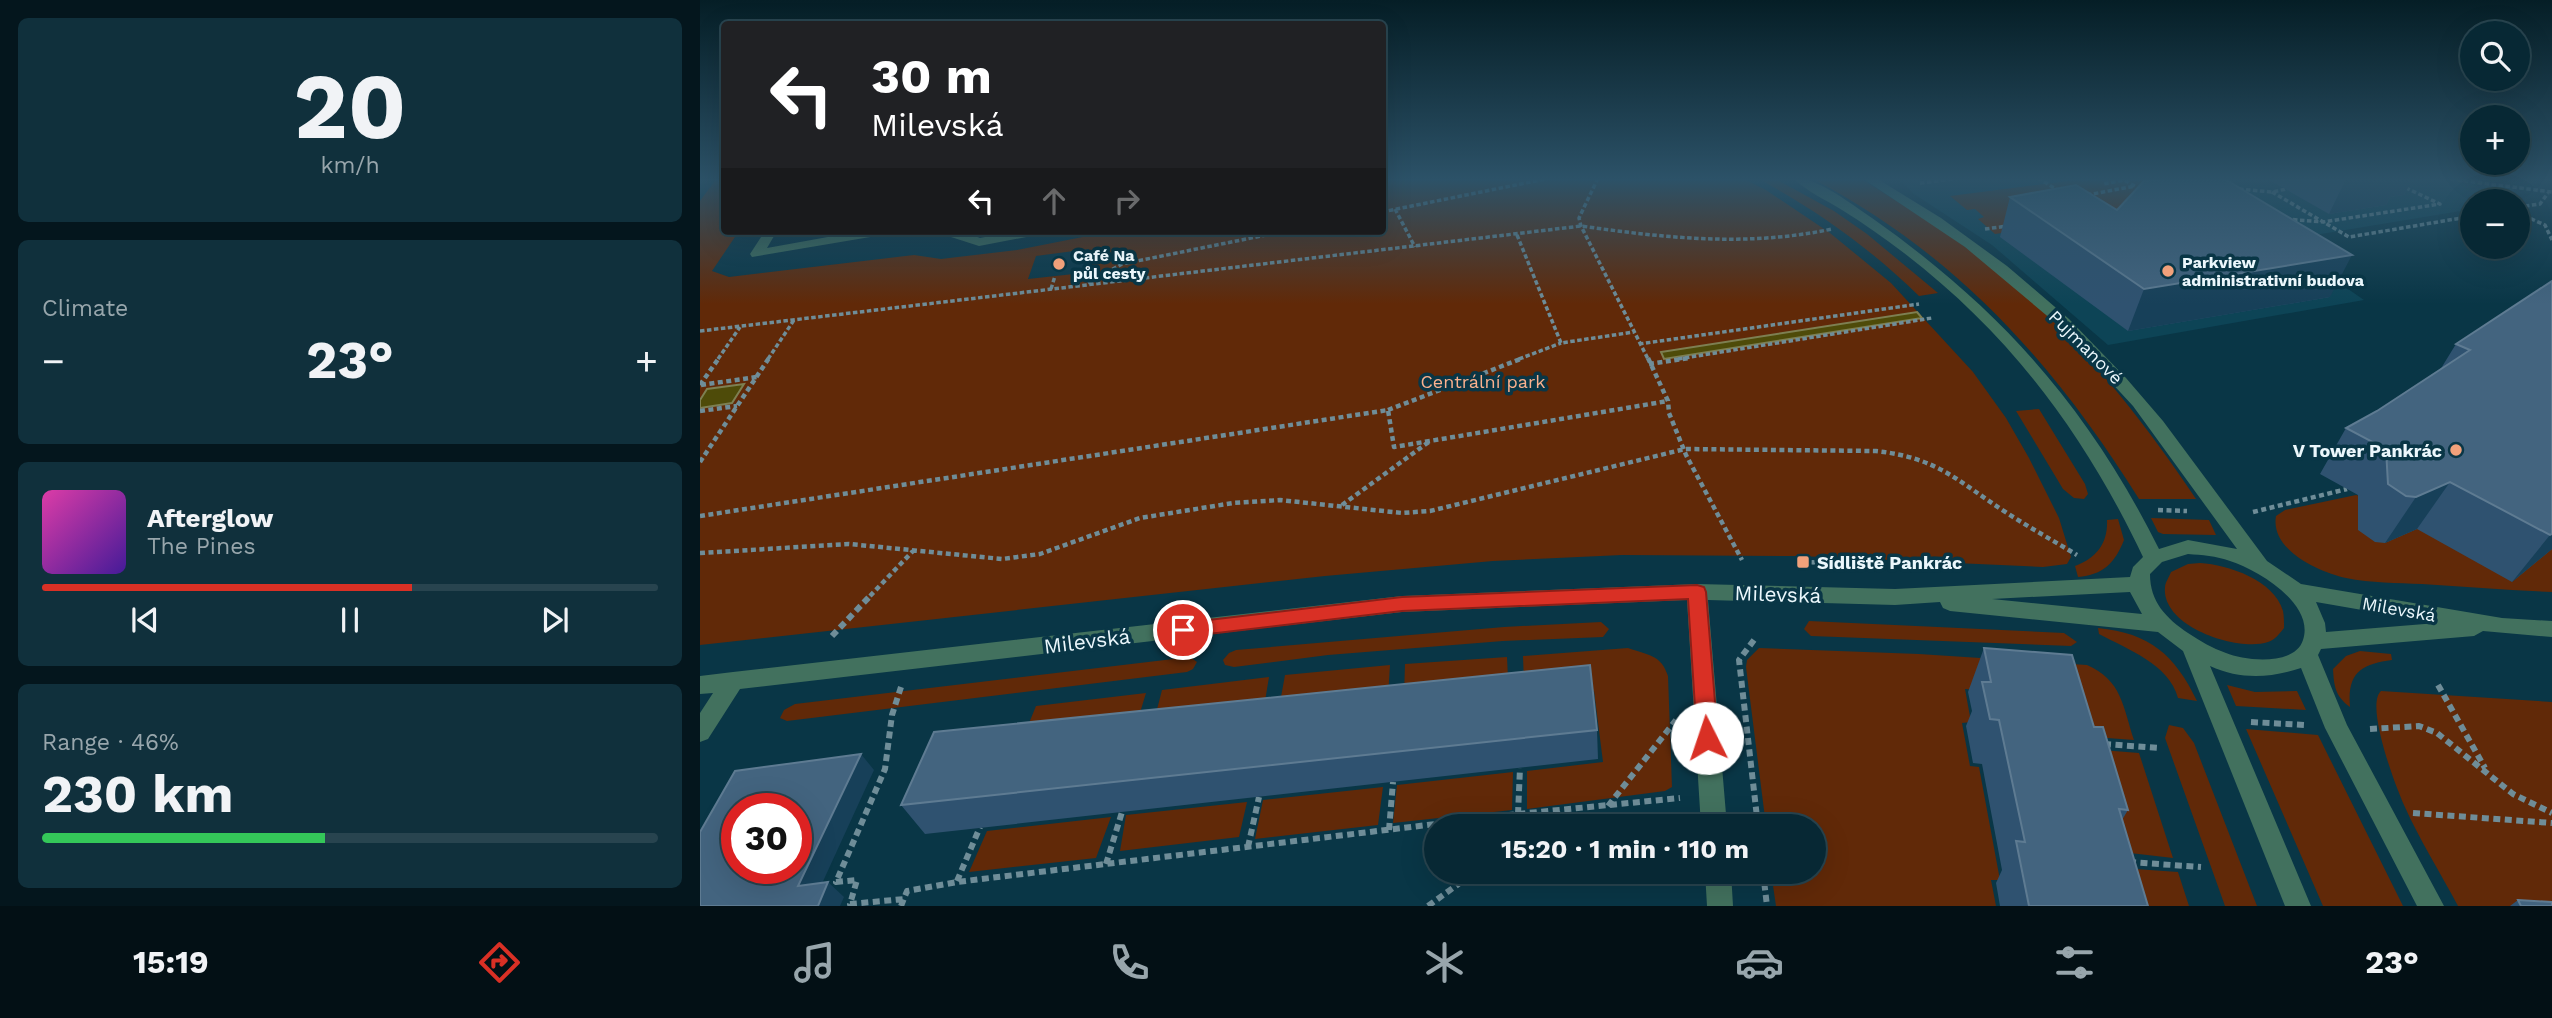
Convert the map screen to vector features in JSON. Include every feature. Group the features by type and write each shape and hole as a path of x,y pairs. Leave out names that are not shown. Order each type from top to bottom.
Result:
{"street":[{"path":"1869,220 1925,261 1967,297 2062,402 2132,510 2152,557 2142,569 2139,584"},
{"name":"Pujmanové","path":"1938,220 2025,288 2079,337 2162,431 2259,564"},
{"path":"769,235 757,254 853,235"},
{"path":"959,235 979,242 1016,235"},
{"name":"Milevská","path":"2152,557 2168,550 2210,548 2259,564 2296,592 2309,608 2316,625 2311,648"},
{"name":"Milevská","path":"1895,597 2139,584 2144,604 2159,624 2193,650 2245,667 2271,668 2292,664 2311,648 2502,626"},
{"path":"1697,592 1713,814"},
{"name":"Milevská","path":"700,685 1402,604 1697,592 1895,597 2159,624"},
{"name":"Milevská","path":"2296,592 2502,626 2552,629"},
{"path":"2311,648 2337,728 2431,906"},
{"path":"2193,650 2298,906"},
{"path":"700,732 733,681"},
{"path":"1719,884 1720,906"}],"path":[{"path":"1401,220 1415,247"},
{"path":"1580,220 1668,401 1666,410 1742,560"},
{"path":"2301,220 2334,220"},
{"path":"2320,220 2349,237 2443,220"},
{"path":"2534,220 2552,228"},
{"path":"1981,230 2020,225"},
{"path":"2545,225 2552,240"},
{"path":"700,331 1084,285 1129,282 1581,226 1653,236 1757,241 1802,237 1832,229"},
{"path":"1517,234 1561,342"},
{"path":"1084,285 1122,264 1266,235"},
{"path":"1051,289 1055,276"},
{"path":"1639,344 1919,304"},
{"path":"1648,364 1932,318"},
{"path":"700,462 794,319"},
{"path":"700,385 741,326"},
{"path":"700,516 1388,410 1561,342 1633,332"},
{"path":"700,385 758,377"},
{"path":"1388,410 1394,447 1668,401"},
{"path":"700,411 738,406"},
{"path":"1342,505 1430,440"},
{"path":"700,553 849,544 990,558 1023,557 1055,549 1129,522 1182,510 1258,500 1342,505 1402,513 1430,511 1685,449 1857,451 1917,458 1951,472 2007,513 2077,555"},
{"path":"2251,512 2347,489"},
{"path":"2146,510 2191,511"},
{"path":"832,636 913,550"},
{"path":"1803,562 1890,565"},
{"path":"1754,640 1739,660 1757,814"},
{"path":"850,904 857,880 836,882 885,769 892,715 908,662"},
{"path":"2438,685 2486,769"},
{"path":"1608,806 1681,714"},
{"path":"2244,722 2312,726"},
{"path":"2370,729 2419,726 2437,733 2486,769 2513,794 2552,813"},
{"path":"2092,743 2159,748"},
{"path":"1520,768 1518,814 1680,798"},
{"path":"1389,830 1393,782"},
{"path":"1248,846 1259,797"},
{"path":"1554,814 1560,810"},
{"path":"2381,811 2552,823"},
{"path":"1106,864 1122,812"},
{"path":"841,905 902,903 907,891 957,882 1424,826"},
{"path":"957,882 980,827"},
{"path":"2123,861 2201,867"},
{"path":"1428,906 1458,884"},
{"path":"1764,884 1767,906"}],"shaded area":[{"name":"Parkview administrativní budova","path":"1954,220 2405,220 2279,241 2364,300 2108,345 1992,245"},
{"path":"1917,312 1922,318 1664,359 1661,352"},
{"path":"744,384 732,403 700,408 700,400 707,389"}],"green space":[{"name":"Centrální park","path":"700,220 721,220 721,235 736,235 712,271 729,277 914,255 941,259 1017,250 1093,235 1386,235 1386,220 1811,220 1891,283 1973,372 2006,418 2029,458 2059,518 2071,557 2067,564 2043,567 1799,556 1622,555 1493,561 1325,576 700,645 700,408 732,403 707,389 700,400","holes":["1089,249 1083,273 1028,279 1036,256","1916,312 1921,318 1665,359 1661,352"]},
{"path":"1826,220 1847,220 1938,293 1919,296 1882,262"},
{"path":"1881,220 1926,220 2018,288 2101,373 2150,434 2196,499 2139,499 2072,402 2036,357 1956,277"},
{"path":"1979,220 2089,220 1995,234"},
{"path":"2039,409 2085,484 2088,494 2084,499 2074,498 2063,489 2016,411"},
{"path":"2356,495 2552,549 2552,592 2346,578 2310,565 2288,549 2281,539 2276,528 2276,516 2285,510"},
{"path":"2151,518 2209,520 2216,535 2163,534 2158,532"},
{"path":"2118,519 2124,540 2117,555 2107,566 2094,574 2078,577 2075,566 2100,549 2106,536 2107,520"},
{"path":"2200,563 2237,571 2270,591 2283,611 2284,628 2279,634 2273,640 2255,644 2221,640 2188,625 2175,614 2167,601 2166,582 2171,572 2188,564"},
{"path":"1809,621 2064,633 2077,642 2071,646 1811,636 1804,629"},
{"path":"1601,622 1609,629 1603,637 1503,641 1328,655 1234,667 1225,665 1223,660 1236,650 1504,627"},
{"path":"2098,628 2132,635 2159,649 2180,671 2197,701 2178,698 2166,676 2156,667 2099,634"},
{"path":"1628,648 1657,659 1668,676 1672,787 1665,791 1527,809 1527,771 1603,762 1594,691 1551,696 1524,683 1523,656"},
{"path":"1759,648 1919,654 2087,665 2108,678 2120,696 2134,740 2067,735 2055,696 1965,689 1971,722 1962,723 1970,766 1979,767 2000,880 1991,880 1996,906 1776,906 1773,884 1826,884 1826,814 1764,814 1747,660"},
{"path":"2360,651 2391,654 2392,660 2372,664 2359,672 2351,685 2350,707 2336,690 2333,669 2346,656"},
{"path":"1190,657 1197,662 1193,669 1187,672 787,721 780,718 784,710 795,704"},
{"path":"1507,657 1509,700 1404,696 1405,664"},
{"path":"1390,665 1387,712 1279,708 1285,675"},
{"path":"1269,677 1261,725 1154,721 1162,690"},
{"path":"2227,685 2255,692 2297,691 2306,710 2236,706"},
{"path":"2381,691 2552,702 2552,906 2458,906 2416,830 2394,781 2379,728 2377,699"},
{"path":"1146,693 1132,739 1025,733 1036,706"},
{"path":"2169,725 2183,728 2194,743 2257,906 2225,906 2165,738"},
{"path":"2246,729 2318,735 2403,906 2323,906"},
{"path":"2089,749 2139,753 2173,858 2130,853"},
{"path":"1513,772 1512,810 1475,814 1424,814 1424,820 1393,823 1397,785"},
{"path":"1383,787 1378,825 1255,839 1263,800"},
{"path":"1247,802 1239,837 1120,851 1126,815"},
{"path":"1111,817 1096,858 969,872 987,831"},
{"path":"2121,868 2178,872 2189,906 2113,906"}],"building":[{"path":"2044,220 2294,220 2352,255 2144,289"},
{"name":"V Tower Pankrác","path":"2552,281 2552,534 2450,482 2416,497 2406,496 2388,484 2386,449 2346,428 2377,411 2470,350 2456,344"},
{"path":"1984,648 2072,655 2094,727 2103,727 2128,810 2119,809 2148,906 2029,906 2016,841 2025,842 1999,720 1990,719 1982,682 1991,682"},
{"path":"1590,665 1597,730 901,805 934,732"},
{"path":"861,754 812,857 812,793 722,793 735,771"},
{"path":"721,795 721,884 799,884 798,886 828,882 818,906 700,906 700,832"},
{"path":"2518,900 2552,902 2552,906 2521,906"}],"place":[{"name":"Café Na půl cesty","path":"1059,264"},
{"name":"Parkview administrativní budova","path":"2168,271"},
{"name":"V Tower Pankrác","path":"2456,450"},
{"name":"Sídliště Pankrác","path":"1803,562"}],"route":[{"path":"1183,630 1402,604 1697,592 1707,738"}]}
